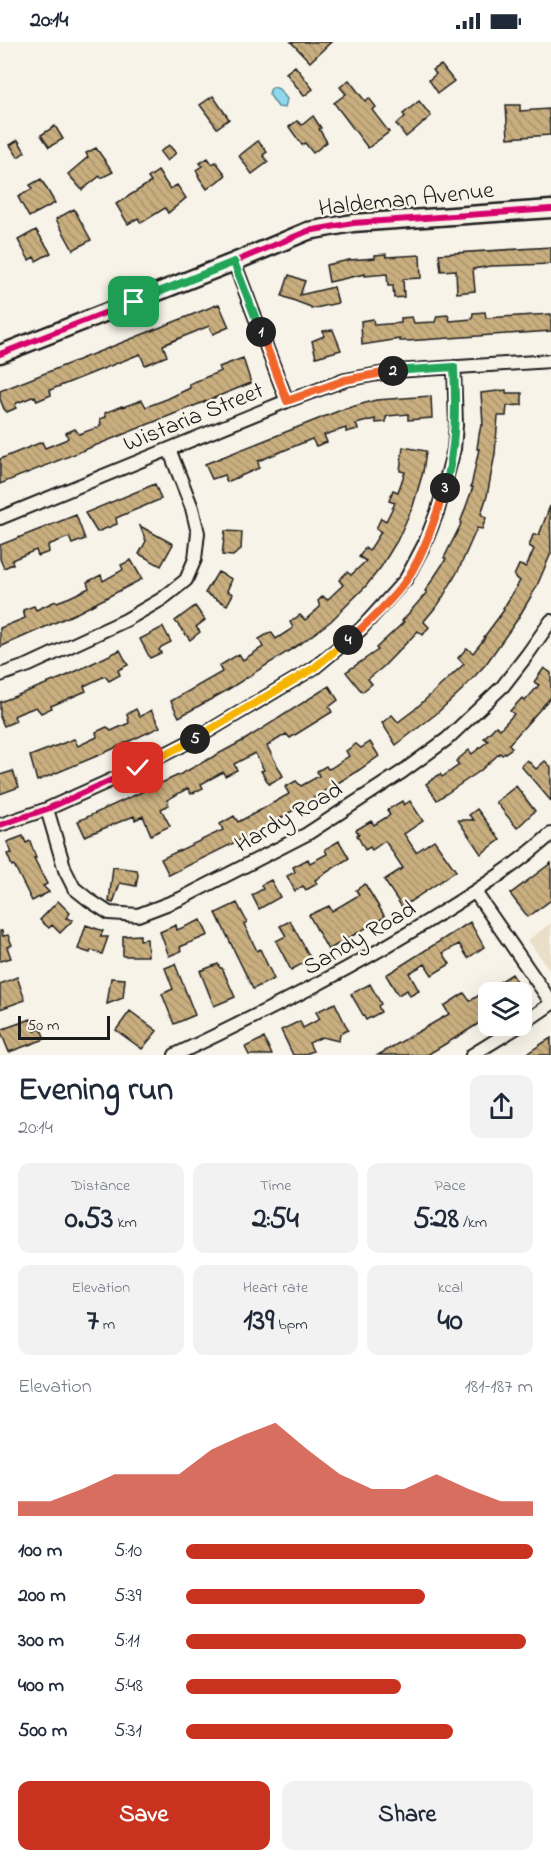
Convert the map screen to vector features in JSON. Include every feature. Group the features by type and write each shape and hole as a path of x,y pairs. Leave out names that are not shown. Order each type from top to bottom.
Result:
{"main road":[{"name":"Haldeman Avenue","path":"0,354 308,231 363,222 551,209"}],"street":[{"path":"234,262 287,401"},
{"name":"Wistaria Street","path":"0,518 328,385 362,376 395,371 551,361"},
{"path":"0,825 47,809 138,768 202,735 314,668 369,621 406,579 425,543 438,510 454,448 456,425 454,367"},
{"path":"0,675 126,620 162,599 186,580 195,559 198,533 192,508 168,449"},
{"name":"Hardy Road","path":"47,809 65,870 74,888 109,913 138,915 180,899 307,834 402,772 447,739 503,686 551,621"},
{"name":"Sandy Road","path":"175,1055 304,993 391,945 475,892 551,834"},
{"path":"475,892 551,1003 532,1017"},
{"path":"472,1055 503,1036"}],"shaded area":[{"path":"551,923 551,972 528,940"}],"water":[{"path":"271,88 279,89 287,99 285,108 278,107 269,94"}],"building":[{"path":"291,42 331,42 310,62"},
{"path":"441,65 454,81 438,93 429,80 436,74 433,70"},
{"path":"295,66 313,89 304,96 286,73"},
{"path":"349,80 365,101 369,98 376,107 372,110 389,132 368,148 334,103 346,94 340,87"},
{"path":"213,96 229,119 217,128 200,105"},
{"path":"419,101 431,116 406,137 396,124 405,117 403,114"},
{"path":"506,105 520,105 520,111 549,109 550,135 508,138"},
{"path":"313,116 327,142 313,153 305,143 302,145 289,127 297,121 302,125"},
{"path":"55,126 63,139 49,147 41,135"},
{"path":"18,140 25,152 18,157 10,145"},
{"path":"258,141 267,152 263,155 268,162 252,174 239,156"},
{"path":"169,145 176,153 167,161 160,152"},
{"path":"96,148 113,172 101,178 100,176 82,190 68,174 88,157 86,153"},
{"path":"208,158 212,164 216,162 226,175 207,189 196,170 202,166 200,163"},
{"path":"158,171 170,189 177,185 186,198 168,213 165,208 141,223 138,218 128,224 116,204 151,182 148,178"},
{"path":"41,179 55,203 29,217 18,197 32,189 30,185"},
{"path":"74,209 91,240 73,250 56,219"},
{"path":"36,230 51,253 36,261 34,257 29,260 18,240"},
{"path":"551,247 551,264 491,266 473,269 475,291 457,293 456,270 441,271 439,254"},
{"path":"386,254 386,257 420,255 421,278 403,279 404,297 394,298 393,286 388,286 387,274 365,276 365,274 329,282 326,265 375,258 375,255"},
{"path":"289,275 305,281 300,295 334,287 338,303 311,309 311,307 282,296"},
{"path":"219,304 229,327 213,334 209,326 163,345 167,356 145,365 140,354 50,390 51,395 37,401 35,396 17,403 16,408 7,412 4,409 0,391"},
{"path":"485,312 486,318 551,314 551,331 407,341 400,341 400,339 362,345 361,321 373,319 374,325 401,323 401,318 412,317 414,323 435,322 437,316 448,315 450,321 472,319 473,313"},
{"path":"333,330 341,350 316,357 312,341 324,336 323,331"},
{"path":"243,358 251,383 0,484 0,459 42,442 45,448 65,440 68,438 66,433 75,429 79,434 99,427 100,419 106,417 105,413 122,406 142,400 146,407 167,399 190,388 189,384 221,371 219,367"},
{"path":"506,390 506,393 522,393 522,405 507,406 506,416 498,416 495,454 481,514 486,518 482,529 477,528 459,569 440,602 425,620 424,622 429,627 423,635 418,631 368,679 372,684 362,692 346,672 378,650 376,648 404,622 402,621 427,592 425,591 446,559 444,558 461,524 473,487 471,487 479,449 477,449 479,435 481,425 483,425 481,393"},
{"path":"431,396 432,418 408,420 408,414 388,416 386,422 376,423 375,419 356,424 358,429 346,432 346,428 324,435 327,442 316,446 312,439 258,461 259,468 227,482 224,475 212,479 205,464 341,410 376,400"},
{"path":"403,447 426,451 423,472 413,506 397,541 366,586 331,621 303,642 224,692 179,717 171,701 222,672 219,666 239,654 243,660 263,647 259,639 271,632 276,639 293,628 290,622 300,615 305,620 320,607 318,601 323,596 327,600 343,585 339,580 347,572 351,575 366,561 359,557 365,548 369,551 381,532 376,529 381,518 386,521 395,503 389,501 393,490 398,492 405,472 400,471"},
{"path":"155,484 161,499 116,518 117,524 97,532 85,513"},
{"path":"550,506 551,553 536,588 517,620 486,664 462,690 396,745 382,723 392,715 398,722 414,710 464,664 458,658 467,648 473,653 485,638 520,581 514,576 519,565 526,567 534,549 529,546 533,535 539,535"},
{"path":"76,515 85,539 72,544 69,537 48,545 49,552 38,556 36,550 14,559 13,564 4,568 0,559 0,545"},
{"path":"140,526 173,544 161,566 139,554 146,541"},
{"path":"225,531 242,532 241,549 233,556 222,555"},
{"path":"131,560 142,579 79,612 0,647 0,628 25,618 23,610 34,606 36,610 70,597 89,588 87,582 101,575 103,581 121,571 123,569 121,565"},
{"path":"218,572 232,579 227,591 233,594 227,605 205,593"},
{"path":"195,606 205,620 196,627 200,632 190,640 175,621"},
{"path":"163,627 171,642 161,647 159,650 161,653 150,658 140,639"},
{"path":"120,650 128,665 118,670 120,675 109,681 105,676 84,686 86,691 51,706 52,708 41,713 36,707 18,714 14,716 16,721 4,726 0,717 0,702 64,677"},
{"path":"544,668 551,673 551,697 509,744 512,748 502,755 500,753 480,771 437,800 426,784 440,774 442,777 459,765 456,761 469,750 472,754 488,741 484,738 496,726 500,729 514,714 510,711 522,698 525,701 539,685 534,682"},
{"path":"329,686 338,700 329,707 332,712 290,738 286,734 267,746 283,776 269,784 261,771 264,770 255,753 234,764 237,770 225,776 223,772 201,784 203,788 191,794 188,788 167,800 169,805 161,809 170,826 151,835 143,816 135,820 134,816 85,836 78,821 181,774 246,739"},
{"path":"136,709 140,717 151,710 160,727 37,781 30,756 74,739 78,746 97,737 96,732 107,727 111,731 129,723 127,714"},
{"path":"370,742 379,756 359,770 266,827 169,875 161,859 223,830 220,824 234,816 238,822 257,812 289,794 285,787 296,781 301,786 319,776 317,771 326,766 328,769 331,768 349,756 346,751 356,744 361,748"},
{"path":"527,760 536,769 545,761 551,767 551,801 521,766"},
{"path":"13,771 19,787 0,794 0,775"},
{"path":"516,786 535,811 517,828 496,802"},
{"path":"402,801 404,805 410,801 423,821 404,834 416,852 434,840 456,871 402,907 384,880 403,868 385,841 372,850 370,847 365,850 356,830 371,821 374,825 390,815 387,810"},
{"path":"477,809 500,840 481,854 458,820 474,820 469,815"},
{"path":"23,836 26,843 30,841 36,858 34,858 47,884 43,886 49,892 32,901 7,854 12,853 7,842"},
{"path":"339,841 349,858 315,880 317,884 306,890 303,886 295,891 287,876 295,872 293,867 308,859 310,863 327,854 325,849"},
{"path":"551,863 551,900 528,917 510,894"},
{"path":"113,867 137,870 138,875 136,886 120,883 113,903 109,902"},
{"path":"271,880 280,897 259,909 252,895 263,889 261,885"},
{"path":"365,884 385,917 328,950 309,915 329,906 332,911 359,895 356,890"},
{"path":"58,901 70,913 66,918 73,920 60,933 52,925 49,928 40,920"},
{"path":"237,903 247,922 244,924 257,951 260,949 274,979 253,989 216,913"},
{"path":"201,920 208,935 180,947 181,951 169,956 160,932 176,925 177,930"},
{"path":"290,921 311,959 291,970 276,941 286,936 280,926"},
{"path":"470,922 484,947 468,958 459,944 443,953 450,964 432,975 425,964 409,973 419,991 410,996 407,990 398,995 386,975"},
{"path":"86,925 103,931 100,937 108,937 102,954 78,949"},
{"path":"0,931 3,936 8,935 12,945 7,947 11,958 0,961"},
{"path":"140,935 140,940 147,939 148,956 123,956 123,936"},
{"path":"175,964 195,1015 174,1024 162,994 173,989 165,968"},
{"path":"218,964 235,997 214,1006 200,971"},
{"path":"512,974 517,982 500,982"},
{"path":"17,977 25,1000 0,1009 0,984"},
{"path":"111,978 125,979 123,998 107,1004"},
{"path":"370,984 381,1004 378,1006 381,1012 366,1020 351,994"},
{"path":"464,993 470,1001 478,996 478,1024 427,1055 378,1055 449,1014 444,1006"},
{"path":"335,1003 348,1030 340,1034 339,1041 322,1037 309,1043 313,1051 303,1055 293,1055 281,1030 300,1021 303,1028 320,1019 316,1012"},
{"path":"130,1011 157,1031 142,1049 116,1030"},
{"path":"31,1019 35,1031 41,1029 45,1039 9,1052 0,1030"},
{"path":"264,1038 272,1055 249,1055 245,1047"},
{"path":"551,1038 551,1055 525,1055 543,1043"}],"cycle path":[{"path":"0,354 308,231 353,223 551,209"},
{"path":"0,825 47,809 138,768 202,735 314,668 361,629 406,579 425,543 438,510 454,449 456,425 454,367"}],"route":[{"path":"134,302 234,262 287,401 328,385 362,376 454,367 456,402 454,448 449,473 425,543 406,579 361,629 314,668 202,735 138,768"}]}
